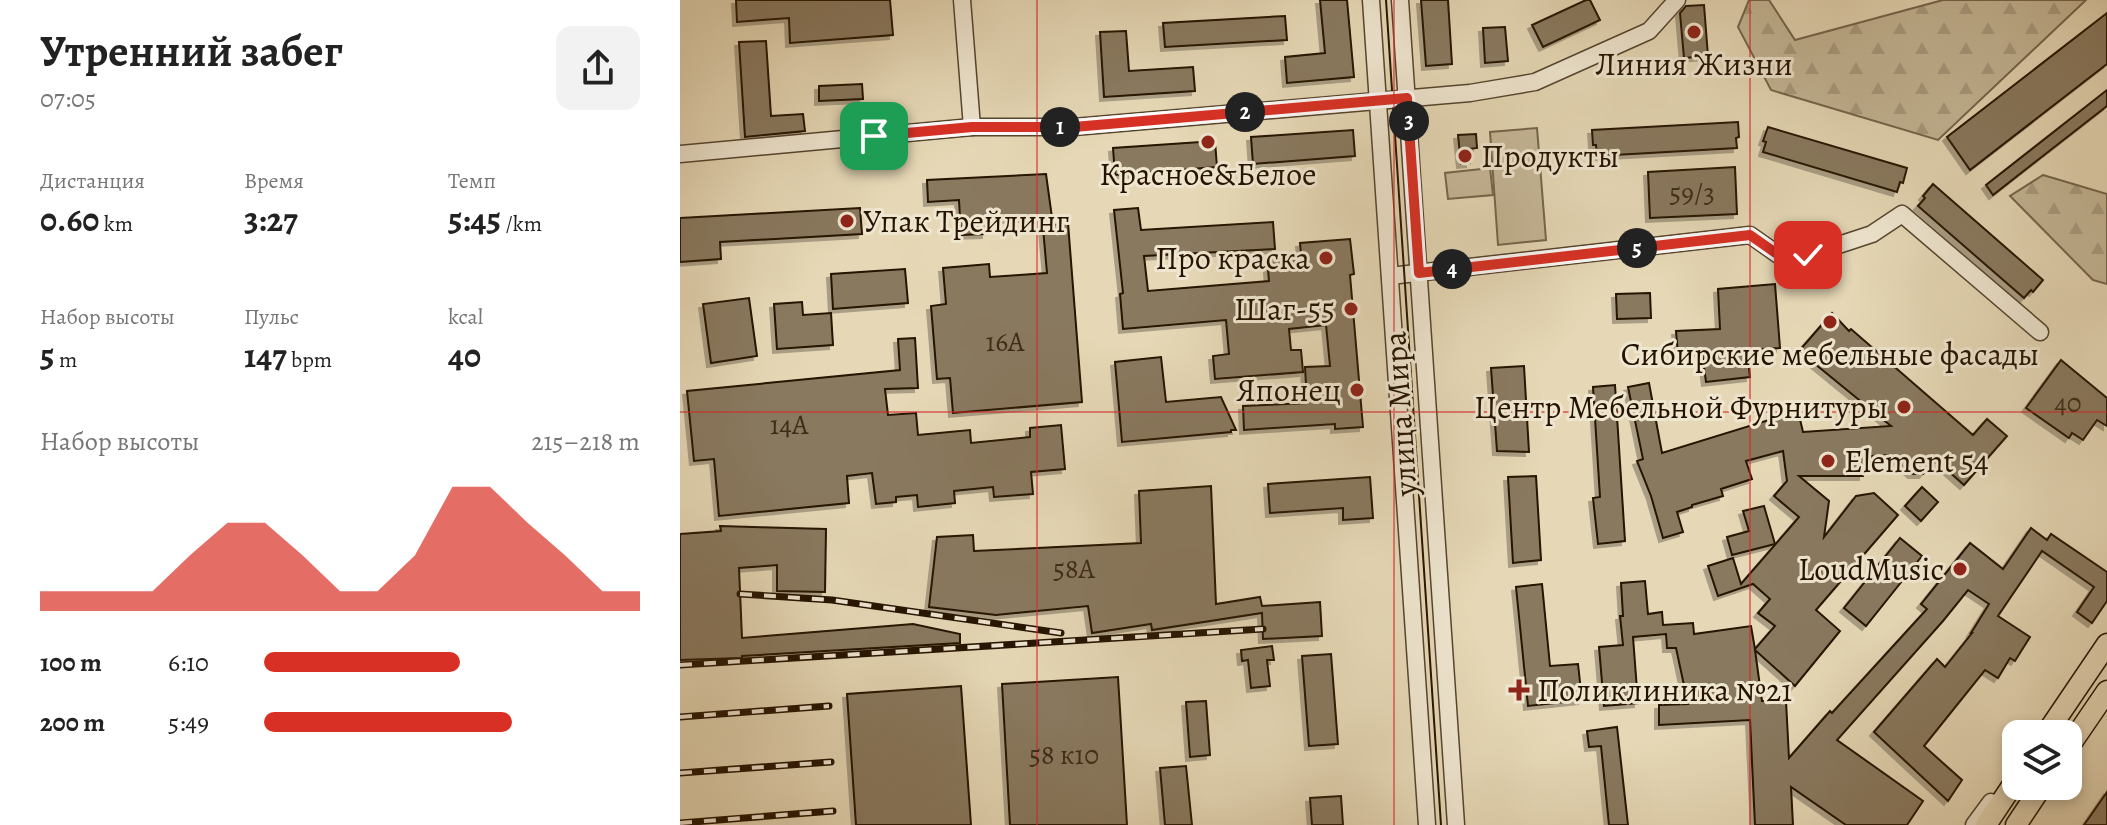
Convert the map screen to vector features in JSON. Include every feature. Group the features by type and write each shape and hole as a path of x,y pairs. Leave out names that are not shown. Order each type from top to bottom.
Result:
{"main road":[{"path":"2055,720 2107,644"},
{"path":"2082,728 2107,691"},
{"path":"1986,825 2002,799"},
{"path":"2016,825 2033,800"}],"street":[{"path":"962,0 972,127"},
{"name":"улица Мира","path":"1371,0 1427,825"},
{"name":"улица Мира","path":"1400,0 1456,825"},
{"path":"680,154 972,127 1074,127 1470,93 1535,82 1649,31 1677,0"},
{"path":"1390,276 1750,235 1780,256 1808,255 1872,234 1902,214 2040,332"},
{"path":"1974,825 2002,790"}],"green space":[{"path":"1749,0 1769,0 1795,40 1943,0 2086,0 1938,140 1771,90 1738,27"},
{"path":"1537,128 1546,240 1498,245 1490,132"},
{"path":"1490,168 1493,195 1448,199 1445,173"},
{"path":"2043,175 2107,194 2107,284 2093,280 2010,196"}],"building":[{"path":"736,0 890,0 893,35 790,43 789,18 737,22"},
{"path":"1320,0 1347,0 1354,77 1287,83 1285,57 1325,53"},
{"path":"1421,0 1448,0 1452,64 1426,66"},
{"path":"1590,0 1600,20 1543,47 1532,25"},
{"name":"Линия Жизни","path":"1704,5 1708,56 1684,58 1680,13 1686,6"},
{"path":"2107,13 2107,64 1970,170 1947,137"},
{"path":"1285,16 1287,40 1165,47 1163,23"},
{"path":"1505,27 1508,61 1485,63 1483,28"},
{"path":"1126,31 1129,71 1193,67 1195,91 1104,97 1100,32"},
{"path":"766,41 771,116 803,114 805,131 745,137 739,42"},
{"path":"862,84 863,99 819,101 819,86"},
{"path":"2107,90 2107,106 1993,195 1986,185"},
{"path":"1738,122 1737,148 1597,156 1596,145 1593,145 1592,130"},
{"path":"1768,127 1907,168 1903,183 1900,182 1897,192 1763,152"},
{"path":"1353,130 1355,156 1253,164 1251,137"},
{"name":"Продукты","path":"1476,134 1477,148 1469,149 1470,163 1461,164 1458,135"},
{"path":"1215,141 1217,167 1115,175 1113,148"},
{"path":"1735,167 1737,214 1650,218 1648,172"},
{"path":"1046,174 1053,225 1068,223 1082,402 953,413 950,378 937,379 931,306 946,304 943,268 989,264 990,277 1047,273 1042,217 985,220 986,234 961,235 959,200 928,202 927,180"},
{"path":"1933,184 2043,280 2033,292 2031,290 2024,298 1918,206"},
{"path":"860,208 862,234 720,242 721,259 680,262 680,218"},
{"path":"1138,208 1141,230 1273,222 1275,249 1144,256 1148,291 1269,281 1267,258 1301,255 1300,243 1350,239 1354,274 1350,275 1363,427 1335,429 1335,424 1244,430 1243,406 1307,403 1305,367 1330,366 1326,325 1289,329 1291,350 1301,350 1303,372 1215,379 1213,356 1229,354 1226,320 1123,329 1120,294 1123,293 1114,210"},
{"path":"905,269 908,303 833,309 831,274"},
{"path":"1775,284 1780,348 1747,350 1750,377 1706,382 1702,352 1678,354 1676,331 1720,329 1718,289"},
{"path":"1650,293 1651,318 1617,319 1616,294"},
{"path":"749,298 757,356 711,363 703,304"},
{"path":"802,302 803,315 831,313 833,345 777,349 774,304"},
{"path":"1832,313 1849,331 1851,329 1973,435 1987,419 2007,436 1964,485 1937,461 1923,474 1912,474 1891,455 1872,456 1873,467 1863,468 1863,476 1799,476 1829,501 1824,537 1856,496 1874,493 1898,515 1816,610 1840,631 1795,686 1755,650 1762,701 1786,701 1789,758 1927,609 1921,604 1970,543 2003,569 2031,528 2047,540 2051,534 2107,572 2107,601 2092,623 2077,612 2094,587 2042,551 1998,616 2030,637 2015,661 2010,658 1998,678 1985,670 1924,746 1962,780 1948,801 1874,732 1937,659 1945,667 1972,633 1989,604 1968,590 1837,740 1923,801 1907,825 1846,825 1791,787 1793,825 1755,825 1750,720 1659,725 1659,705 1688,704 1676,648 1667,648 1666,634 1633,637 1638,703 1604,706 1599,647 1623,645 1621,583 1645,581 1648,614 1662,612 1663,625 1693,623 1694,634 1751,626 1755,649 1775,626 1758,613 1770,599 1753,584 1718,596 1708,566 1733,558 1741,584 1799,517 1774,496 1787,481 1783,451 1746,461 1752,479 1721,489 1723,496 1677,512 1683,532 1663,538 1637,461 1643,459 1628,387 1649,383 1662,453 1798,411 1803,432 1891,426 1799,351"},
{"path":"915,338 918,388 885,389 888,415 916,413 918,435 970,430 971,443 1030,437 1030,428 1061,425 1065,469 1031,472 1033,494 994,497 993,487 954,491 955,503 918,507 917,495 896,497 896,502 876,504 872,473 847,476 849,503 719,516 714,459 694,461 687,391 900,370 898,339"},
{"path":"1161,357 1166,402 1221,397 1236,430 1122,442 1115,362"},
{"path":"2061,360 2107,398 2107,426 2097,420 2083,440 2072,433 2069,438 2026,408"},
{"path":"1524,366 1529,452 1497,451 1491,368"},
{"path":"1615,385 1625,541 1598,544 1593,498 1600,497 1593,387"},
{"path":"1536,476 1541,560 1513,563 1508,477"},
{"path":"1370,477 1373,518 1343,520 1343,508 1270,513 1268,484"},
{"path":"1211,486 1216,604 1260,597 1262,606 1320,602 1322,636 1263,639 1262,613 1152,630 1151,624 1092,633 1088,606 996,615 929,607 937,537 973,535 974,551 1141,543 1139,491"},
{"path":"1922,487 1938,502 1921,521 1905,506"},
{"path":"1764,506 1775,544 1732,555 1727,537 1749,531 1743,511"},
{"path":"720,526 826,529 825,592 777,591 777,565 739,568 742,638 913,624 960,634 960,643 680,660 680,534 721,531"},
{"path":"1900,538 1922,556 1866,626 1844,608"},
{"path":"1542,584 1550,666 1578,664 1582,700 1528,706 1516,587"},
{"path":"1272,646 1274,660 1267,660 1270,686 1251,688 1248,660 1242,661 1241,650"},
{"path":"1331,654 1338,744 1309,746 1302,656"},
{"path":"1118,677 1127,825 1010,825 1002,684"},
{"path":"961,686 971,825 856,825 847,694"},
{"path":"1206,701 1210,755 1190,757 1186,702"},
{"path":"1617,727 1628,825 1609,825 1601,746 1589,747 1587,731"},
{"path":"1186,766 1192,825 1165,825 1160,768"},
{"path":"2107,792 2107,825 2084,825"},
{"path":"1341,796 1343,825 1312,825 1310,798"}],"tram line":[{"path":"1386,0 1441,825"}],"railway":[{"path":"740,594 832,600 1061,633"},
{"path":"680,665 1263,629"},
{"path":"680,717 829,706"},
{"path":"680,773 831,762"},
{"path":"680,823 833,811"}],"place":[{"name":"Линия Жизни","path":"1694,32"},
{"name":"Красное&Белое","path":"1208,142"},
{"name":"Продукты","path":"1465,156"},
{"name":"Упак Трейдинг","path":"847,221"},
{"name":"Про краска","path":"1326,258"},
{"name":"Шаг-55","path":"1351,309"},
{"name":"Сибирские мебельные фасады","path":"1830,322"},
{"name":"Японец","path":"1357,390"},
{"name":"Центр Мебельной Фурнитуры","path":"1904,407"},
{"name":"Element 54","path":"1828,461"},
{"name":"LoudMusic","path":"1960,569"},
{"name":"Поликлиника №21","path":"1519,690"}],"route":[{"path":"874,136 972,127 1074,127 1407,98 1419,273 1750,235 1780,256 1808,255"}]}
